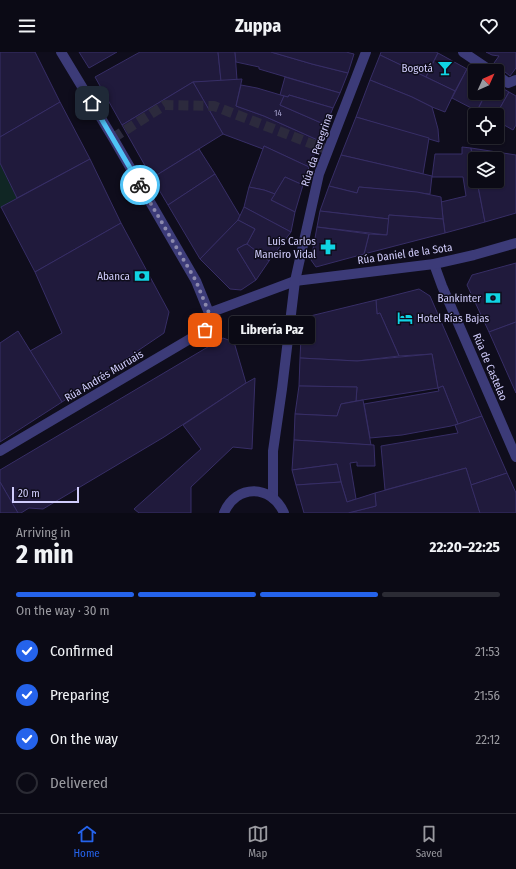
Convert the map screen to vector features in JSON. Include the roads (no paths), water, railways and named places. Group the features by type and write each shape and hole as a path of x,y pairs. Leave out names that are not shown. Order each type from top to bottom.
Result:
{"street":[{"path":"61,52 196,281 209,313 296,281"},
{"name":"Rúa da Peregrina","path":"273,498 273,451 296,281 319,174 366,52"},
{"path":"463,52 481,64"},
{"path":"504,79 508,82 516,80"},
{"name":"Rúa Daniel de la Sota","path":"296,281 434,264 474,255 516,243"},
{"name":"Rúa de Castelao","path":"434,264 442,286 516,457"},
{"name":"Rúa Andrés Muruais","path":"0,451 205,330 209,313"},
{"path":"224,513 227,506 234,498 242,493 252,491 263,493 273,498 284,513"}],"tunnel":[{"path":"113,138 165,105 214,106 328,150"}],"place":[{"name":"Bogotá","path":"445,68"},
{"name":"Luis Carlos Maneiro Vidal","path":"328,247"},
{"name":"Abanca","path":"142,276"},
{"name":"Bankinter","path":"493,298"},
{"name":"Hotel Rías Bajas","path":"405,318"},
{"name":"Librería Paz","path":"205,330"}]}
